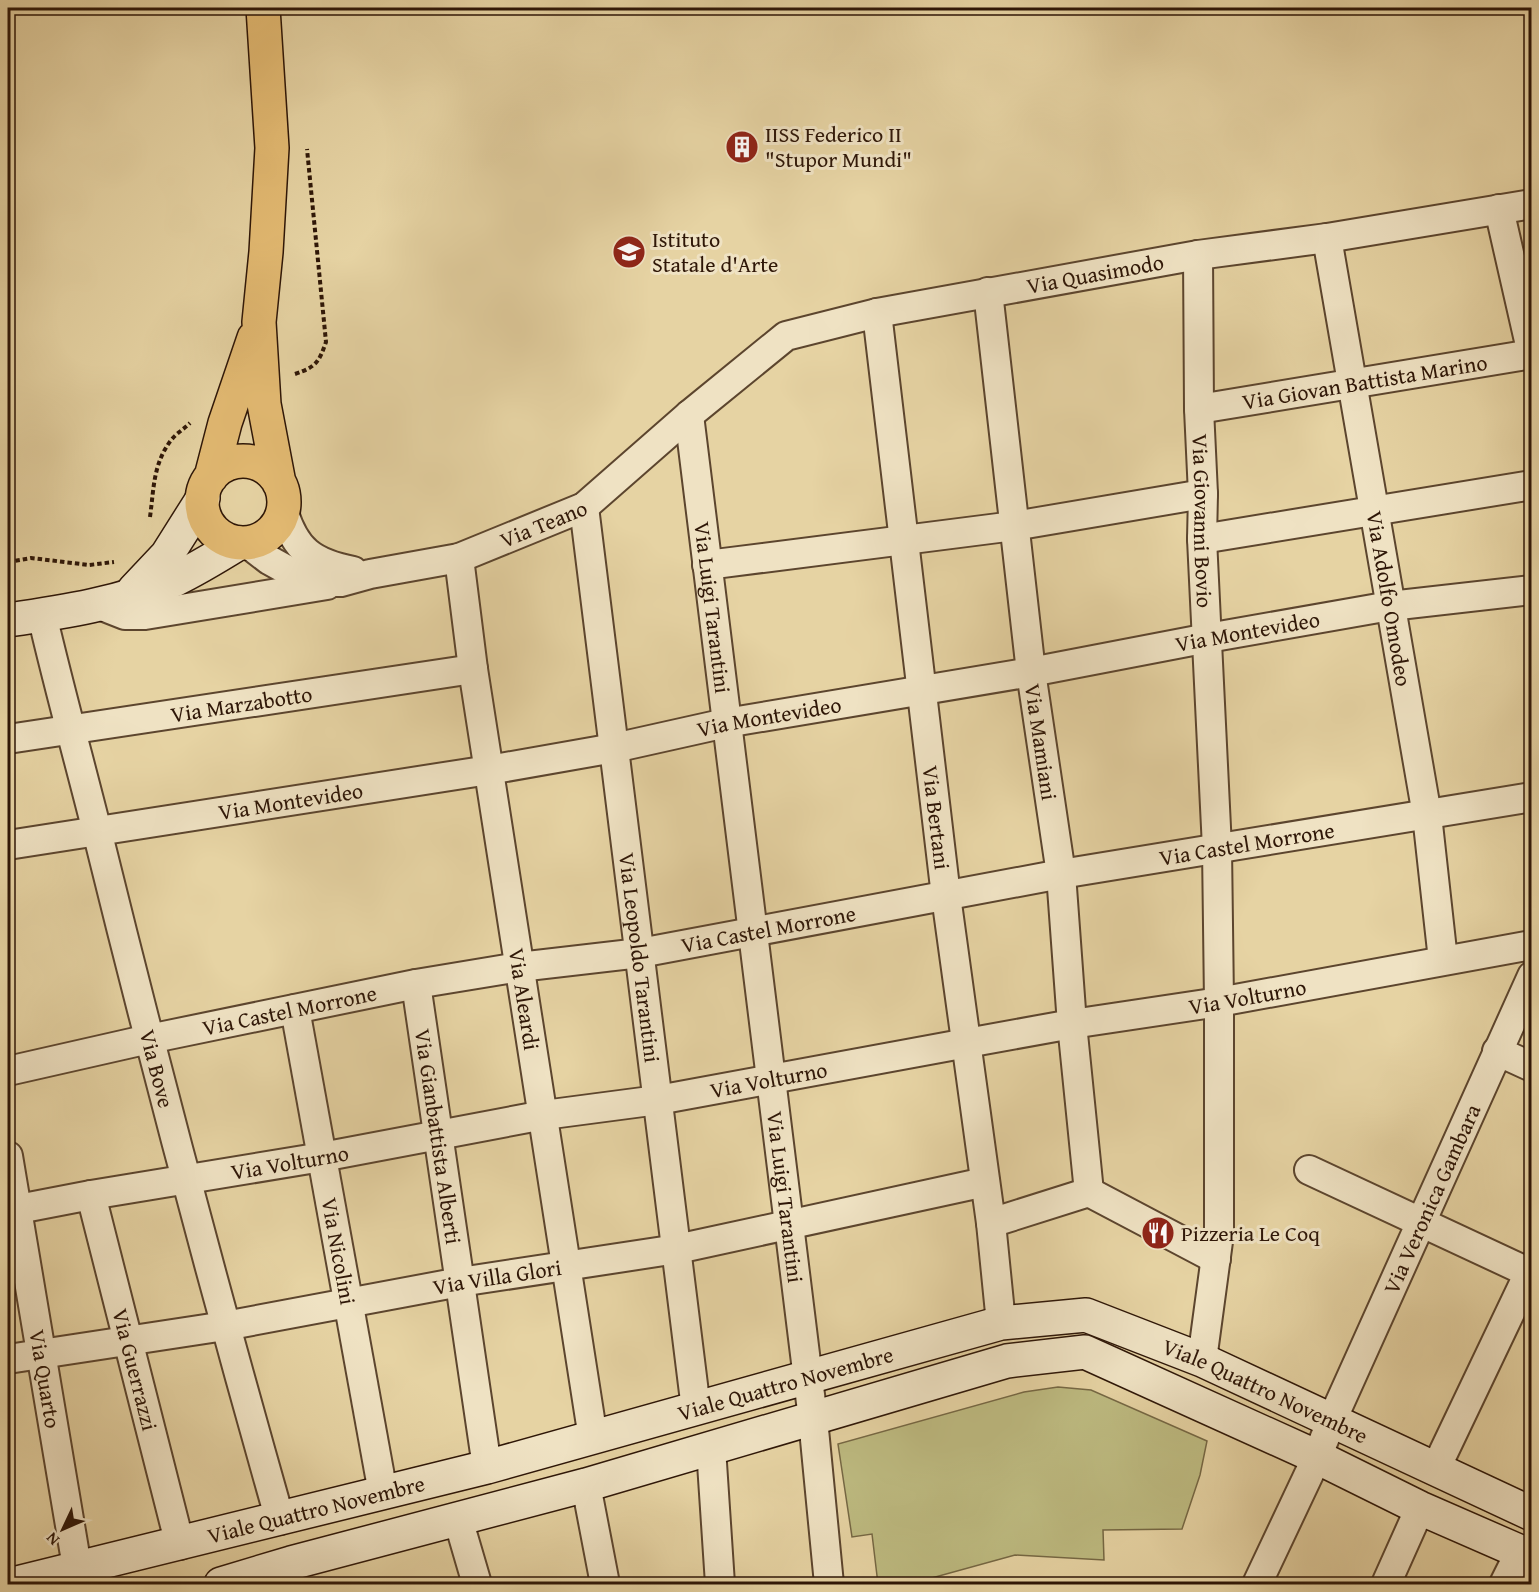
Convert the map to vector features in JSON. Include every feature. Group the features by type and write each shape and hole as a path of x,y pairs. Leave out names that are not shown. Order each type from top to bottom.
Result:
{"main road":[{"path":"259,322 225,423 207,487 205,518 211,528 229,541 243,543 258,541 271,533 280,520 281,497 264,404 259,322 272,148 263,8"},
{"path":"112,601 167,555 207,487 222,467 236,462 251,462 264,467 276,477 281,497"},
{"path":"8,620 112,601 174,580 243,543"},
{"name":"Viale Quattro Novembre","path":"12,1584 77,1567 180,1545 488,1467 1001,1323 1086,1315 1202,1360 1532,1514"},
{"name":"Viale Quattro Novembre","path":"221,1584 294,1574 458,1519 586,1485 1007,1361 1085,1352 1526,1555"}],"street":[{"name":"Via Quasimodo","path":"688,415 786,336 877,313 1198,255 1327,238 1532,204"},
{"path":"1499,209 1531,354"},
{"name":"Via Adolfo Omodeo","path":"1327,238 1427,815 1443,960"},
{"name":"Via Giovanni Bovio","path":"1198,255 1202,539 1217,848 1220,1002 1219,1234 1202,1360"},
{"name":"Via Mamiani","path":"988,292 1031,672 1061,874 1072,1024 1089,1192"},
{"name":"Via Bertani","path":"877,313 902,541 946,896 991,1223 1001,1323"},
{"name":"Via Giovan Battista Marino","path":"1199,410 1531,354"},
{"name":"Via Teano","path":"112,601 124,615 145,615 341,582 370,574 459,558 584,507 688,415"},
{"name":"Via Luigi Tarantini","path":"688,415 813,1419 829,1584"},
{"path":"1202,539 1532,485"},
{"path":"707,565 1014,526 1203,494"},
{"name":"Via Teano","path":"281,497 294,540 305,551 330,567 370,574"},
{"name":"Via Leopoldo Tarantini","path":"584,507 696,1409"},
{"name":"Via Teano","path":"243,543 287,570 324,582 341,582"},
{"name":"Via Aleardi","path":"459,558 473,669 593,1438"},
{"name":"Via Montevideo","path":"8,845 489,770 614,748 726,723 1031,672 1390,606 1532,590"},
{"name":"Via Bove","path":"42,615 149,1039 225,1326 280,1520"},
{"name":"Via Marzabotto","path":"8,738 473,669"},
{"name":"Via Castel Morrone","path":"8,1071 149,1039 416,984 519,967 640,953 1061,874 1532,797"},
{"name":"Via Volturno","path":"12,1210 322,1157 544,1115 658,1101 1072,1024 1220,1002 1532,945"},
{"name":"Via Veronica Gambara","path":"1257,1584 1317,1457 1532,976"},
{"name":"Via Gianbattista Alberti","path":"416,984 488,1467"},
{"name":"Via Nicolini","path":"295,1009 383,1493"},
{"path":"1497,1052 1532,1067"},
{"name":"Via Quarto","path":"8,1156 12,1210 77,1567"},
{"path":"1309,1170 1530,1273 1436,1468"},
{"name":"Via Villa Glori","path":"8,1359 225,1326 460,1282 677,1249 985,1182"},
{"path":"991,1223 1089,1192 1216,1259"},
{"name":"Via Guerrazzi","path":"91,1195 180,1545"},
{"path":"711,1449 720,1584"},
{"path":"586,1485 605,1584"},
{"path":"1386,1584 1420,1508"},
{"path":"458,1519 477,1584"},
{"path":"1504,1584 1526,1555"}],"shaded area":[{"path":"1058,1387 1091,1390 1207,1441 1200,1475 1182,1529 1103,1530 1104,1560 1015,1555 910,1584 878,1584 872,1534 852,1537 838,1444 1024,1392"}],"place":[{"name":"IISS Federico II \"Stupor Mundi\"","path":"742,147"},
{"name":"Istituto Statale d'Arte","path":"629,252"},
{"name":"Pizzeria Le Coq","path":"1158,1233"}]}
